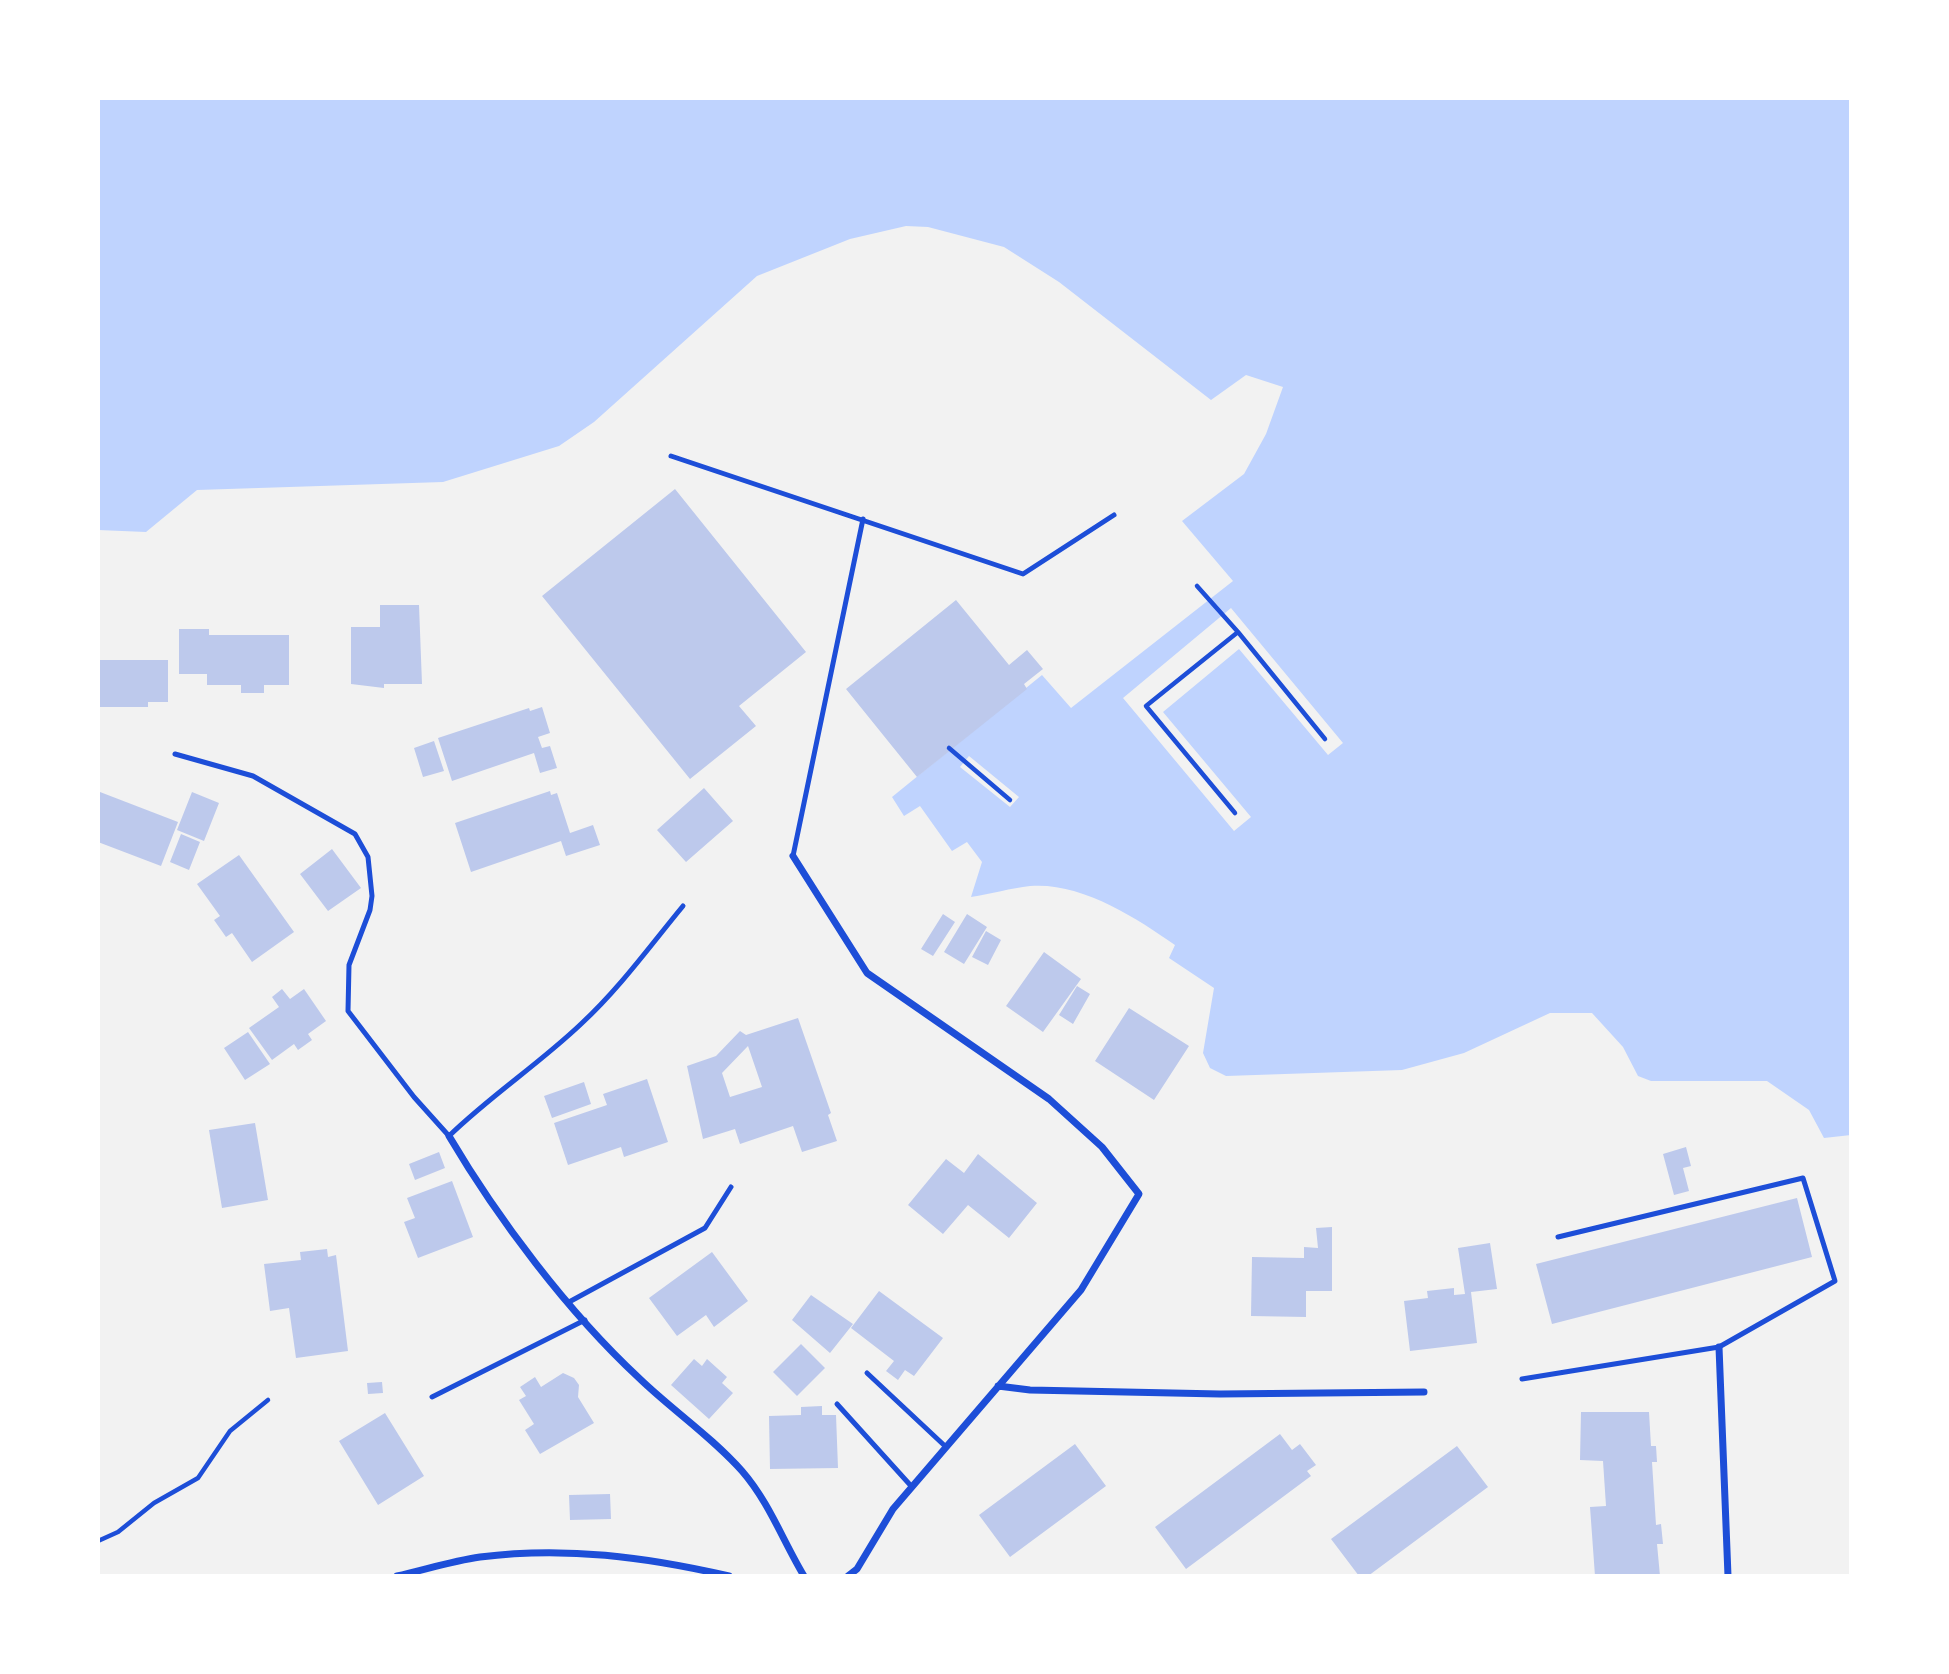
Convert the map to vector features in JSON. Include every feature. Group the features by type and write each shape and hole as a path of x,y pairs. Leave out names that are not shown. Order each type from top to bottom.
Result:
{"street":[{"path":"793,856 867,973 1049,1098 1102,1147 1139,1194 1081,1290 893,1509 857,1569 848,1576"},
{"path":"449,1136 514,1234 569,1302 637,1377 741,1471 769,1509 804,1576"},
{"path":"1719,1347 1728,1576"},
{"path":"998,1386 1030,1390 1193,1393 1424,1392"},
{"path":"397,1576 478,1557 530,1552 611,1553 729,1576"}],"lane":[{"path":"671,456 1023,574 1114,515"},
{"path":"793,856 863,519"},
{"path":"175,754 253,776 355,834 368,857 372,896 370,910 349,965 348,1010 414,1097 449,1136 532,1069 583,1023 683,906"},
{"path":"1522,1379 1719,1347 1835,1281 1803,1178 1558,1237"},
{"path":"569,1302 705,1228 731,1186"},
{"path":"432,1397 585,1320"},
{"path":"867,1373 946,1447"},
{"path":"837,1404 912,1487"}],"path":[{"path":"1197,586 1325,739"},
{"path":"1235,813 1146,706 1238,632"},
{"path":"948,748 1010,800"},
{"path":"98,1541 118,1532 154,1503 198,1478 230,1431 268,1400"}],"water":[{"path":"98,98 1851,98 1851,1135 1824,1138 1809,1110 1767,1081 1651,1081 1638,1076 1623,1047 1592,1013 1550,1013 1464,1053 1402,1070 1226,1076 1210,1068 1203,1053 1214,988 1169,958 1175,945 1125,913 1069,890 1030,886 971,897 982,862 967,842 952,851 920,806 904,816 892,797 1042,675 1071,708 1233,581 1182,521 1244,474 1266,434 1283,387 1246,375 1211,400 1059,282 1004,247 928,227 906,226 850,239 757,276 594,422 559,446 443,482 197,490 146,532 98,530"}],"pier":[{"path":"1231,608 1343,743 1328,755 1239,649 1163,712 1251,817 1234,831 1123,698"},
{"path":"969,756 1019,797 1010,807 960,767"}],"building":[{"path":"675,489 806,652 739,706 756,726 690,779 542,596"},
{"path":"956,600 1009,665 1027,650 1043,669 1024,684 1027,689 917,777 846,689"},
{"path":"380,605 419,605 422,684 384,684 384,688 351,684 351,627 380,627"},
{"path":"179,629 209,629 209,635 289,635 289,685 264,685 264,693 241,693 241,685 207,685 207,674 179,674"},
{"path":"98,660 168,660 168,702 148,702 148,707 98,707"},
{"path":"542,707 550,733 538,737 542,748 550,746 557,768 540,773 534,753 452,781 438,738 529,708 530,711"},
{"path":"434,741 444,771 423,777 414,748"},
{"path":"704,788 733,821 686,862 657,830"},
{"path":"550,791 551,795 557,793 570,833 593,825 600,845 566,856 561,841 471,872 455,823"},
{"path":"100,792 178,822 161,866 98,842"},
{"path":"192,792 219,803 204,841 177,830"},
{"path":"181,834 200,842 189,870 170,862"},
{"path":"332,849 361,888 328,911 300,874"},
{"path":"239,855 294,932 252,962 232,933 226,937 214,920 220,916 197,884"},
{"path":"943,914 955,922 933,956 921,949"},
{"path":"967,914 987,927 964,964 944,952"},
{"path":"986,931 1001,940 988,965 972,957"},
{"path":"1044,952 1081,979 1043,1032 1006,1006"},
{"path":"1077,986 1090,994 1073,1024 1059,1015"},
{"path":"282,989 290,999 304,989 326,1021 308,1034 312,1040 298,1050 294,1044 272,1060 249,1028 279,1007 272,997"},
{"path":"1129,1008 1189,1046 1154,1100 1095,1061"},
{"path":"798,1018 831,1113 828,1115 837,1141 802,1152 793,1126 740,1144 735,1129 703,1139 687,1066 716,1056 740,1031 746,1035","holes":["748,1046 762,1087 730,1097 722,1073"]},
{"path":"248,1032 270,1064 245,1080 224,1048"},
{"path":"647,1079 668,1142 624,1157 621,1147 568,1165 554,1123 607,1105 603,1094"},
{"path":"584,1082 591,1104 552,1118 544,1096"},
{"path":"255,1123 268,1200 222,1208 209,1130"},
{"path":"1686,1147 1691,1166 1683,1168 1689,1191 1674,1195 1663,1154"},
{"path":"439,1152 445,1168 415,1180 409,1164"},
{"path":"978,1154 1037,1203 1009,1238 968,1205 943,1234 908,1205 946,1159 964,1173"},
{"path":"452,1181 473,1237 418,1258 404,1222 415,1218 407,1198"},
{"path":"1797,1198 1812,1257 1552,1324 1536,1264"},
{"path":"1332,1227 1332,1291 1306,1291 1306,1317 1251,1316 1252,1257 1304,1258 1304,1247 1318,1248 1316,1228"},
{"path":"1490,1243 1497,1289 1471,1292 1477,1343 1410,1351 1404,1301 1428,1298 1427,1291 1454,1288 1454,1295 1465,1294 1458,1248"},
{"path":"327,1249 328,1257 336,1255 348,1351 296,1358 289,1308 270,1311 264,1264 301,1260 300,1252"},
{"path":"712,1252 748,1301 714,1327 706,1315 677,1336 649,1298"},
{"path":"879,1291 943,1338 914,1376 905,1370 898,1380 886,1371 894,1361 851,1328"},
{"path":"811,1295 853,1324 830,1353 792,1320"},
{"path":"801,1344 825,1368 797,1396 773,1372"},
{"path":"694,1359 702,1366 707,1359 727,1377 722,1383 733,1393 709,1419 671,1385"},
{"path":"563,1373 574,1378 579,1385 578,1397 594,1423 540,1454 525,1430 534,1424 519,1400 526,1396 520,1387 535,1377 541,1387"},
{"path":"382,1382 383,1393 368,1394 367,1383"},
{"path":"822,1406 822,1415 836,1415 838,1468 770,1469 769,1416 801,1415 801,1407"},
{"path":"1581,1412 1649,1412 1651,1446 1656,1446 1657,1462 1652,1462 1656,1525 1661,1524 1663,1544 1657,1544 1660,1576 1595,1576 1590,1507 1606,1506 1603,1461 1580,1460"},
{"path":"385,1413 424,1476 378,1505 339,1441"},
{"path":"1280,1434 1292,1450 1300,1444 1316,1465 1307,1471 1311,1476 1186,1569 1155,1527"},
{"path":"1075,1444 1106,1486 1010,1557 979,1515"},
{"path":"1457,1446 1488,1487 1368,1576 1359,1576 1331,1539"},
{"path":"610,1494 611,1519 570,1520 569,1495"}]}
